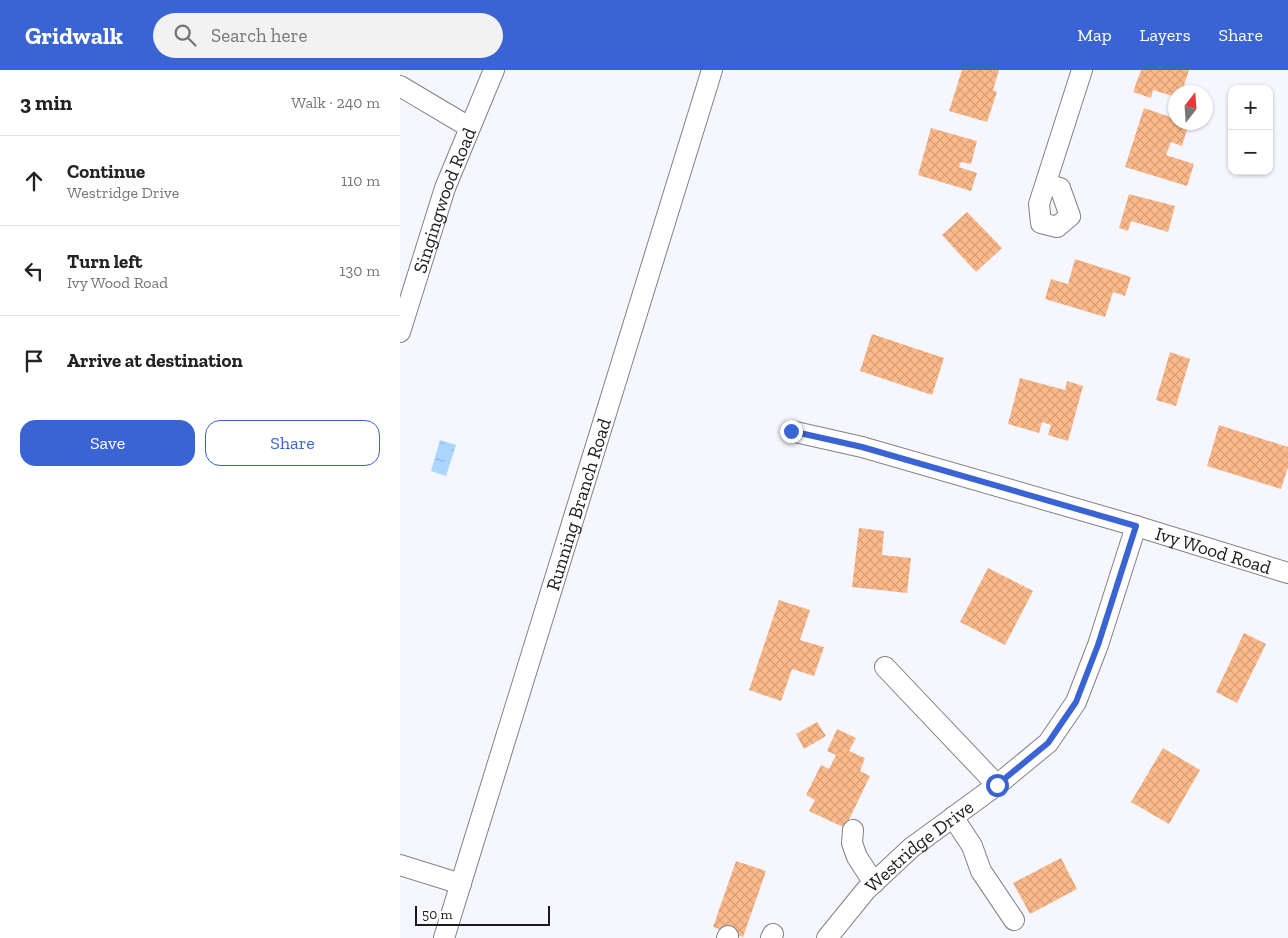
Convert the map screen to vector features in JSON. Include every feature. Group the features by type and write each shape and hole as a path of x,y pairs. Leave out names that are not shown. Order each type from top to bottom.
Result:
{"street":[{"name":"Singingwood Road","path":"400,332 445,188 494,70"},
{"name":"Running Branch Road","path":"444,938 712,70"},
{"path":"1046,184 1060,188 1070,216 1057,227 1042,224 1039,204 1082,70"},
{"path":"400,86 469,127"},
{"name":"Ivy Wood Road","path":"791,431 862,447 1136,526 1288,573"},
{"name":"Westridge Drive","path":"827,938 851,907 911,848 997,785 1048,743 1076,702 1098,645 1136,526"},
{"path":"885,667 997,785"},
{"path":"953,817 972,846 981,871 1014,920"},
{"path":"853,830 852,842 857,857 874,883"},
{"path":"400,865 461,884"}],"water":[{"path":"440,440 456,445 446,476 431,471"}],"building":[{"path":"962,70 999,70 993,90 997,92 987,122 949,111"},
{"path":"1141,70 1189,70 1184,85 1168,85 1168,95 1153,90 1151,98 1133,92"},
{"path":"1144,108 1168,116 1168,130 1187,130 1182,146 1171,142 1166,155 1194,164 1187,186 1125,167"},
{"path":"931,128 977,141 971,164 961,162 959,167 977,173 971,191 918,175"},
{"path":"1129,194 1175,206 1168,232 1131,221 1128,231 1119,228"},
{"path":"967,212 1002,248 976,272 942,235"},
{"path":"1075,259 1131,277 1125,296 1113,292 1105,317 1045,299 1051,279 1068,284"},
{"path":"872,334 944,358 932,395 860,371"},
{"path":"1170,352 1190,359 1176,406 1156,400"},
{"path":"1020,378 1065,390 1067,381 1083,386 1068,441 1048,435 1051,425 1042,422 1039,433 1008,424"},
{"path":"1219,425 1288,447 1288,467 1281,489 1207,466"},
{"path":"859,528 884,531 882,555 911,558 907,593 852,587"},
{"path":"988,568 1033,591 1005,645 960,622"},
{"path":"779,600 810,610 800,640 824,647 814,676 792,669 781,701 749,690"},
{"path":"1244,633 1266,644 1237,703 1216,692"},
{"path":"817,722 826,736 804,749 796,734"},
{"path":"837,729 856,738 849,751 865,758 860,771 870,776 845,828 809,811 815,800 806,795 821,765 829,769 836,755 827,751"},
{"path":"1163,748 1200,770 1169,824 1131,802"},
{"path":"1061,858 1077,889 1030,914 1013,883"},
{"path":"736,861 766,871 743,937 713,927"}],"route":[{"path":"791,431 862,447 1136,526 1098,645 1076,702 1048,743 997,785"}]}
